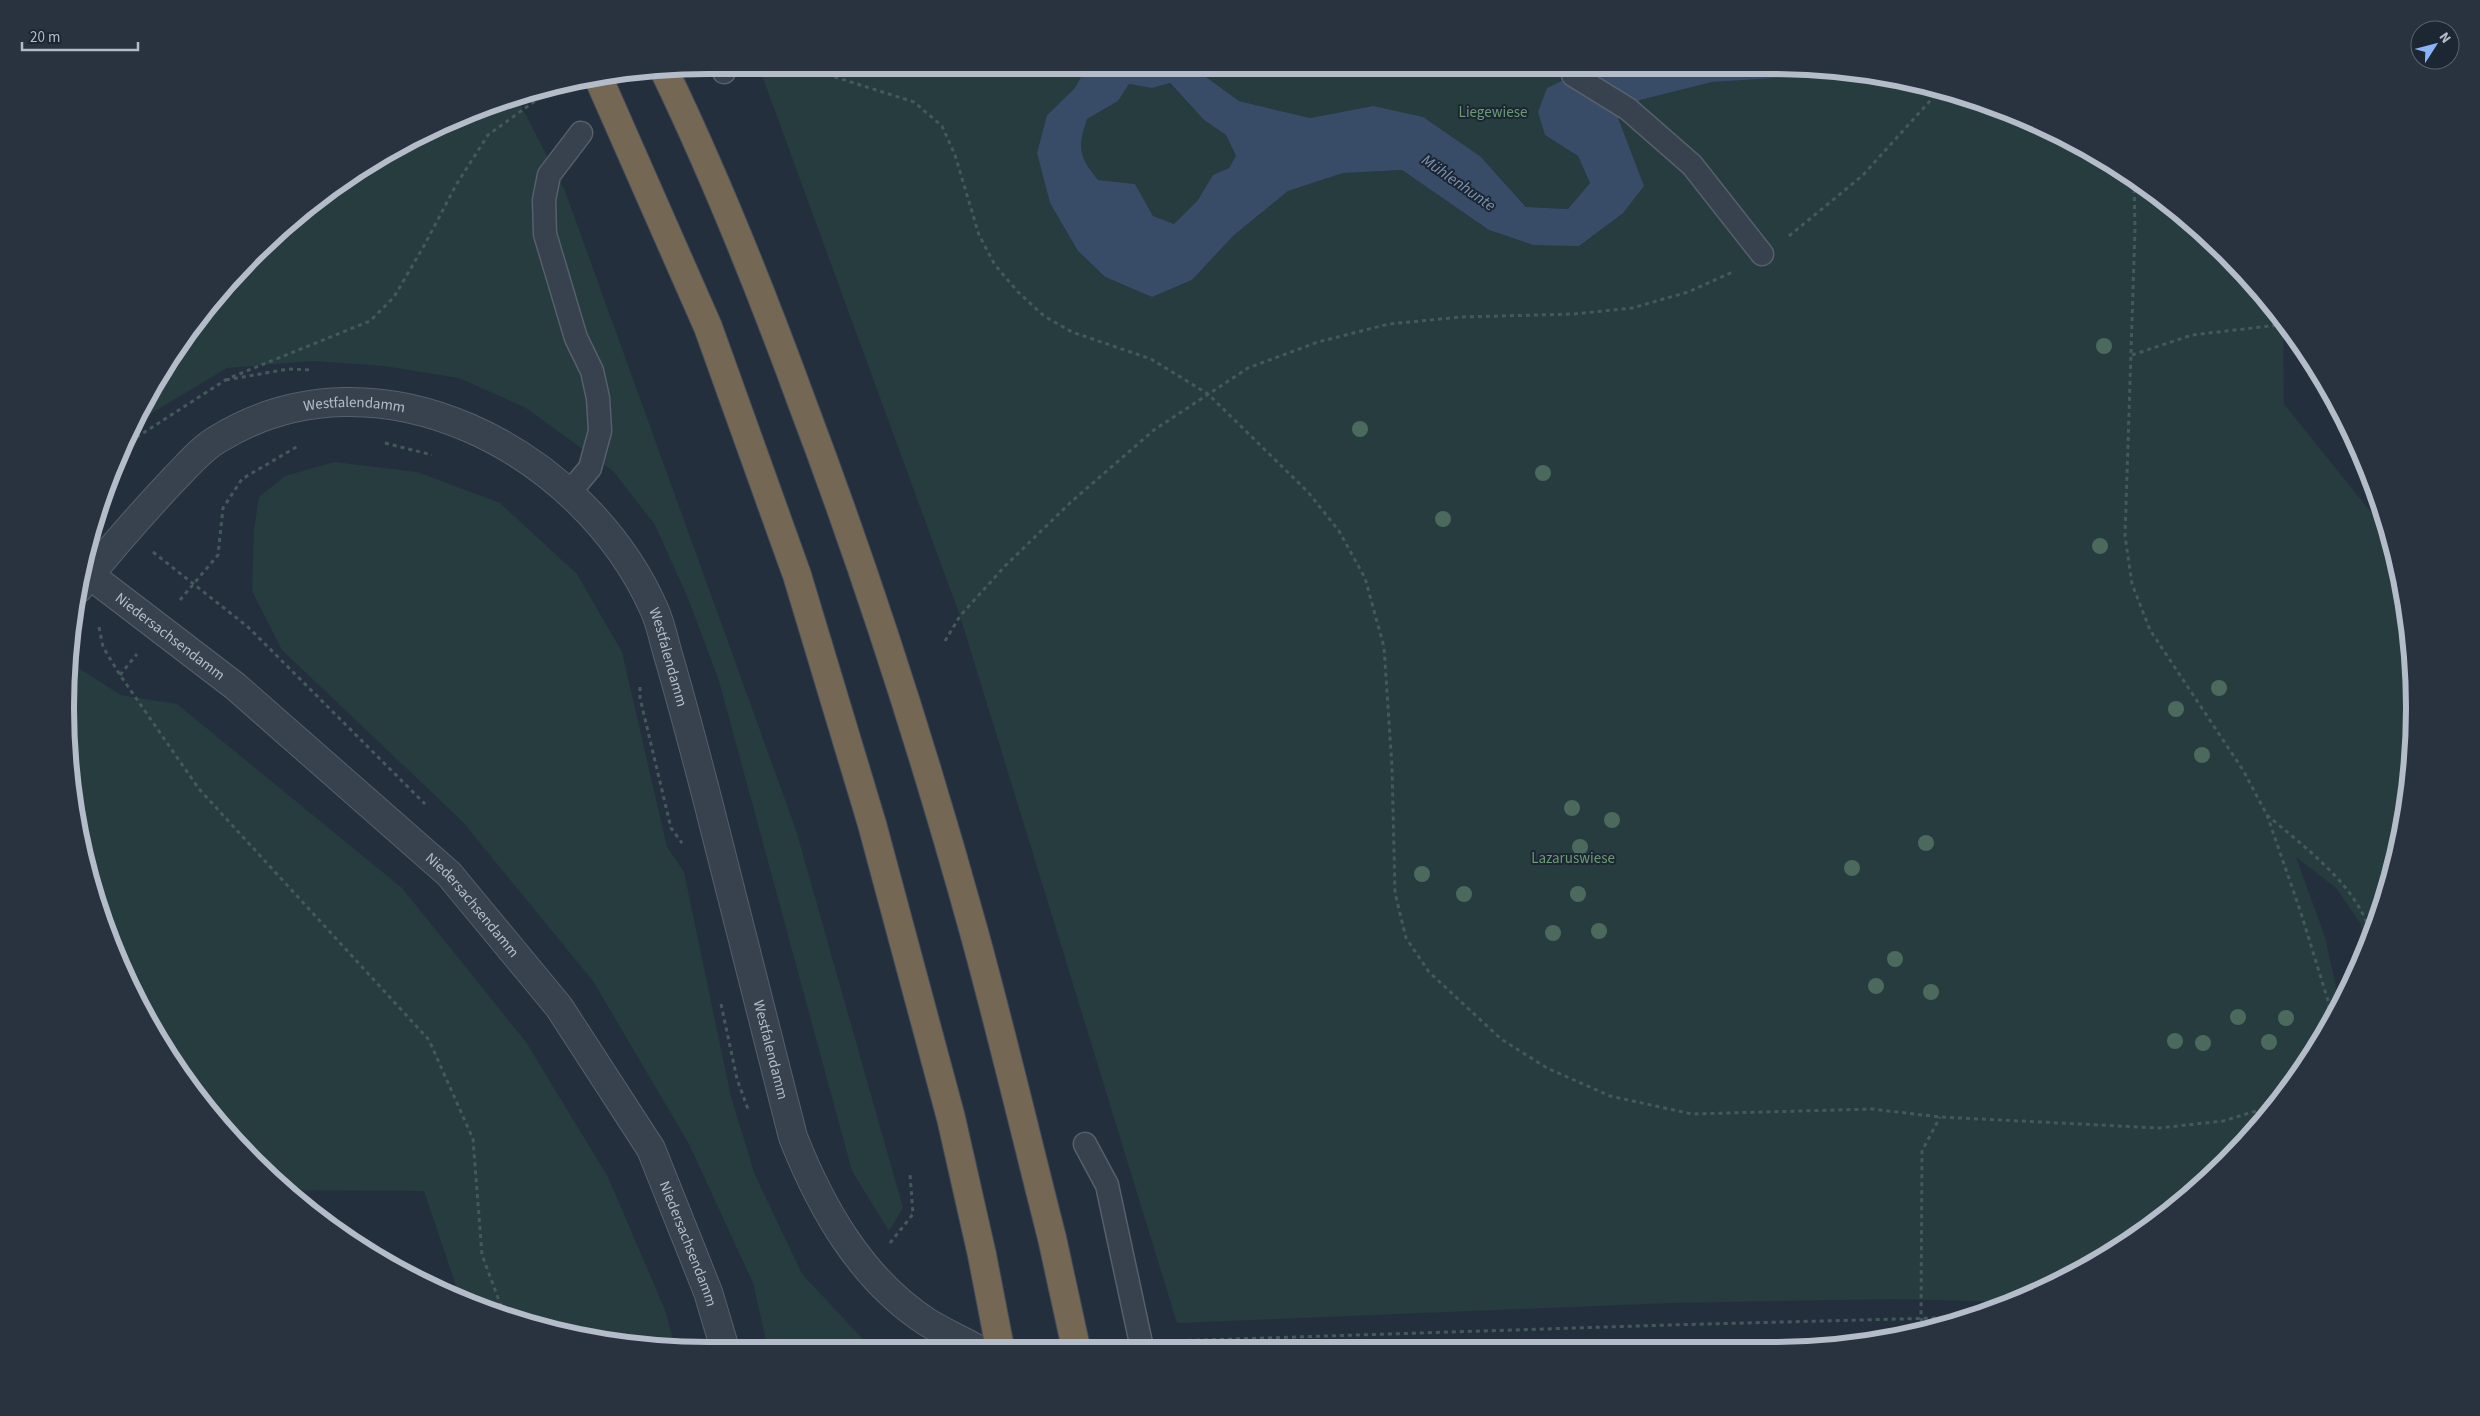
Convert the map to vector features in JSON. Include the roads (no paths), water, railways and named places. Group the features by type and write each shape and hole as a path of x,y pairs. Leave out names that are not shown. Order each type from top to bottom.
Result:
{"highway":[{"path":"666,75 699,143 768,309 855,545 930,781 974,933 1052,1238 1075,1342"},
{"path":"684,75 699,143"},
{"path":"588,85 708,327 797,575 872,824 951,1118 982,1255 999,1342"}],"street":[{"name":"Westfalendamm","path":"89,570 214,440 247,423 289,409 336,401 396,405 453,421 538,466 570,492 602,524 628,560 655,610 682,701 793,1137 809,1178 844,1239 896,1298 927,1322 965,1342"},
{"name":"Niedersachsendamm","path":"87,580 235,686 449,874 559,1007 650,1149 708,1292 723,1342"}],"lane":[{"path":"1573,75 1628,109 1692,165 1762,254"},
{"path":"570,492 590,468 600,431 598,398 592,371 576,338 545,234 544,200 549,175 581,133"},
{"path":"1085,1144 1107,1185 1141,1342"}],"water":[{"name":"Mühlenhunte","path":"1082,74 1202,74 1239,101 1310,118 1373,106 1423,117 1481,157 1526,207 1568,209 1590,183 1578,156 1545,135 1538,112 1547,88 1576,74 1797,75 1794,77 1712,82 1640,100 1618,118 1644,186 1623,213 1579,246 1533,245 1489,230 1402,170 1343,173 1288,191 1233,236 1192,280 1152,297 1105,277 1078,251 1050,203 1037,153 1047,115 1075,88","holes":["1170,83 1204,120 1226,135 1236,156 1229,168 1213,175 1198,200 1174,224 1153,216 1135,184 1098,180 1087,165 1081,145 1087,119 1118,101 1129,84 1152,88"]}],"park label":[{"name":"Liegewiese","path":"1493,112"},
{"name":"Lazaruswiese","path":"1573,858"}]}
